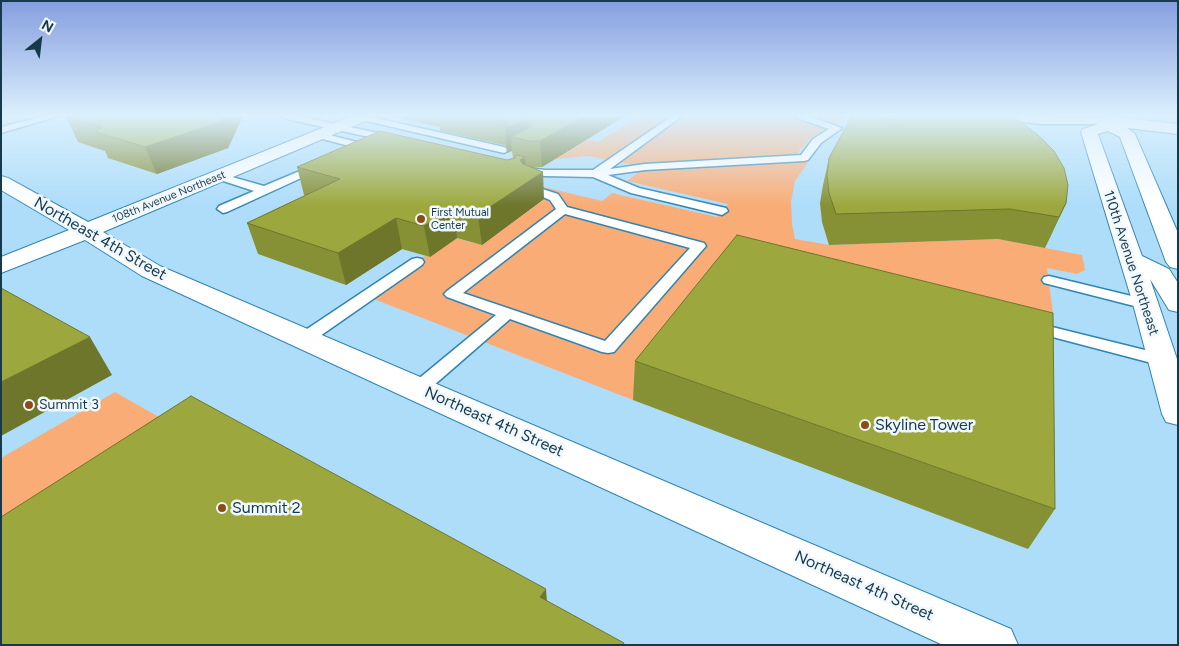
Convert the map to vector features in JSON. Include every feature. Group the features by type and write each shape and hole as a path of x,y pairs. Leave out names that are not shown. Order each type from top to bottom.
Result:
{"main road":[{"name":"108th Avenue Northeast","path":"1,266 291,146"},
{"name":"110th Avenue Northeast","path":"1094,146 1146,304 1178,414"},
{"path":"1133,146 1178,262"},
{"name":"Northeast 4th Street","path":"1,182 151,271 995,645"},
{"path":"1131,260 1160,274 1178,304"}],"lane":[{"path":"223,209 362,146"},
{"path":"363,146 381,151"},
{"path":"466,146 507,158 530,172 595,174 645,167 804,158 813,146"},
{"path":"595,174 634,146"},
{"path":"595,174 634,191 722,211"},
{"path":"218,176 265,190"},
{"path":"530,188 554,197 563,210 699,246 608,348 452,294 563,210"},
{"path":"304,339 417,262"},
{"path":"1048,280 1146,304"},
{"path":"418,389 508,313"},
{"path":"1013,322 1163,360"}],"shaded area":[{"path":"577,146 804,146 794,157 808,163 795,181 791,202 795,239 829,245 998,239 1082,255 1085,270 1077,274 1047,268 1053,313 860,266 668,352 633,400 366,296 425,256 430,257 456,238 482,245 546,198 535,185 602,201 612,193 717,217 728,204 627,181 645,167 588,156 547,160 568,148 572,149"},
{"path":"115,392 178,428 1,546 1,458"}],"building":[{"path":"345,146 446,146 507,160 515,158 516,155 525,157 520,160 523,164 543,172 478,215 453,208 424,226 396,218 338,253 247,223 340,179 297,167"},
{"path":"835,146 1049,146 1064,168 1068,185 1066,203 1059,217 1010,209 836,214 829,193 827,175 829,158"},
{"name":"Skyline Tower","path":"737,235 1053,313 1055,509 635,361"},
{"path":"1,288 90,337 1,382"},
{"name":"Summit 2","path":"191,396 546,589 540,597 624,643 623,645 1,645 1,517"}],"place":[{"name":"First Mutual Center","path":"421,219"},
{"name":"Summit 3","path":"29,405"},
{"name":"Skyline Tower","path":"865,425"},
{"name":"Summit 2","path":"222,508"}]}
